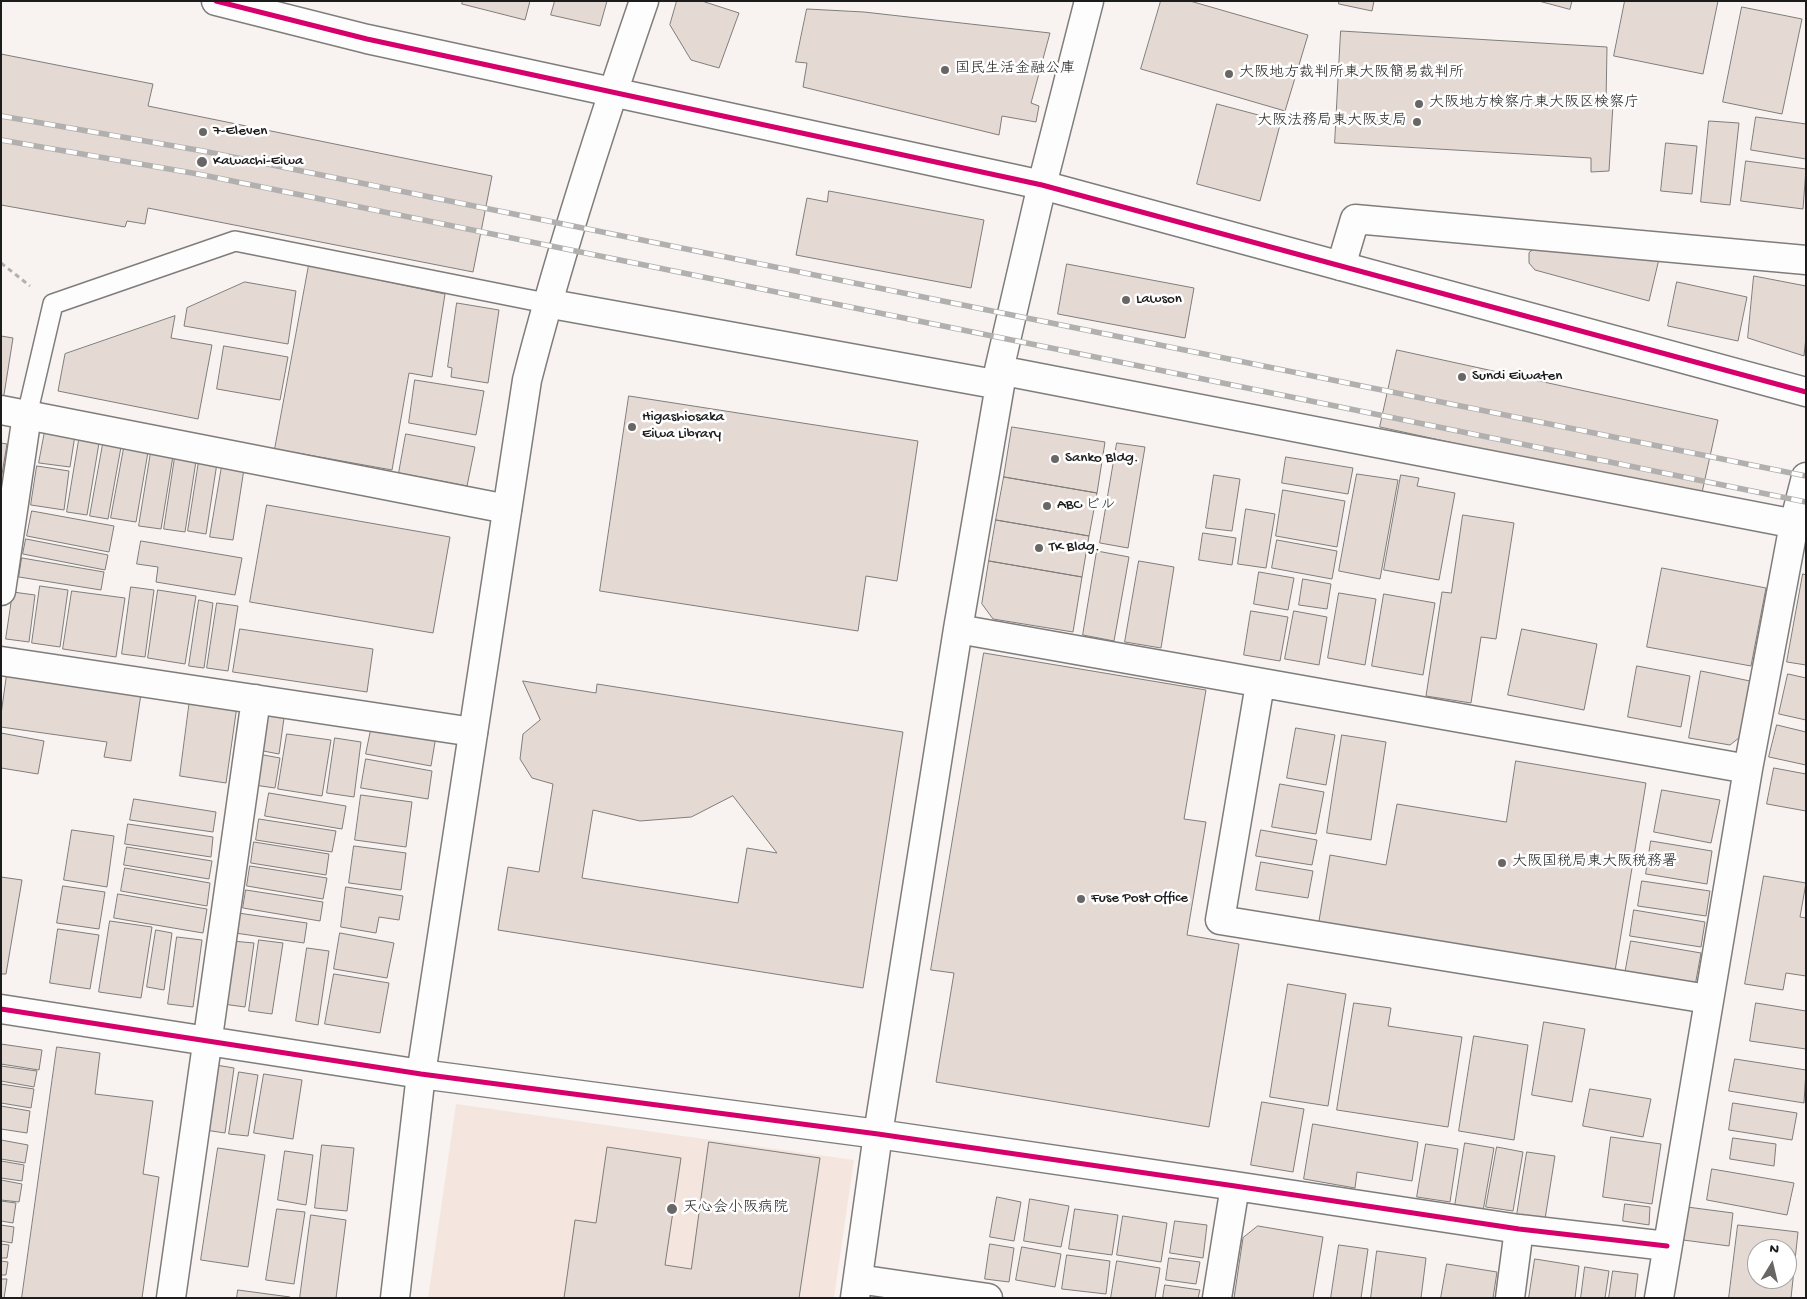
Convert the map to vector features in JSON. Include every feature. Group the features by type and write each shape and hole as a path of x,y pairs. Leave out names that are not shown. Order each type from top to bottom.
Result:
{"street":[{"path":"216,1 367,39 1042,185 1806,392"},
{"path":"395,1298 421,1074 527,380 546,303 644,1"},
{"path":"988,1298 856,1288 878,1134 1000,378 1042,185 1089,1"},
{"path":"1341,266 1355,219 1806,260"},
{"path":"546,303 1000,378 1800,525"},
{"path":"1,590 14,412 507,509"},
{"path":"1659,1298 1748,769 1800,525 1806,477"},
{"path":"958,629 1748,769"},
{"path":"1,661 473,732"},
{"path":"1260,684 1220,920 1708,999"},
{"path":"170,1298 256,699"},
{"path":"1,1009 421,1074 878,1134 1519,1229 1668,1246"},
{"path":"1217,1298 1235,1186"},
{"path":"1510,1298 1519,1229"}],"lane":[{"path":"14,412 53,304 236,241 546,303"}],"path":[{"path":"1,263 53,304"}],"shaded area":[{"path":"456,1104 854,1160 834,1298 428,1298"}],"building":[{"path":"463,1 530,1 525,20 462,4"},
{"path":"555,1 607,1 600,26 551,15"},
{"path":"677,1 702,1 739,13 719,68 691,60 670,25"},
{"path":"1161,1 1190,1 1308,35 1285,111 1141,69"},
{"path":"1339,1 1374,1 1372,11 1339,4"},
{"path":"1539,1 1572,1 1570,9"},
{"path":"1625,1 1718,1 1703,74 1614,56"},
{"path":"1742,7 1802,19 1782,114 1723,102"},
{"path":"807,9 864,12 1050,33 1031,103 1039,106 1036,122 1002,116 999,135 803,87 807,63 796,62"},
{"path":"1341,31 1607,47 1606,102 1613,104 1609,171 1591,172 1591,158 1335,143"},
{"path":"1,54 153,84 148,106 492,176 473,272 148,208 145,224 127,221 125,227 1,205"},
{"path":"1217,104 1281,121 1260,201 1197,184"},
{"path":"1756,117 1806,124 1806,159 1751,150"},
{"path":"1709,121 1739,123 1730,205 1701,202"},
{"path":"1666,143 1697,146 1692,194 1661,191"},
{"path":"1746,161 1806,169 1803,209 1741,201"},
{"path":"829,191 984,220 971,288 796,255 807,198 827,202"},
{"path":"1534,249 1659,259 1649,301 1535,270 1529,263 1529,253"},
{"path":"1067,264 1194,288 1185,338 1058,314"},
{"path":"309,265 445,294 432,377 409,373 392,470 275,449"},
{"path":"1754,276 1806,286 1804,356 1748,338"},
{"path":"245,282 296,291 288,344 184,326 187,308"},
{"path":"1677,282 1747,297 1738,341 1668,326"},
{"path":"457,303 499,310 488,383 451,377 452,368 448,367"},
{"path":"175,316 171,338 212,345 198,419 58,391 65,354"},
{"path":"1,336 13,338 3,401 1,401"},
{"path":"224,346 288,357 280,400 217,389"},
{"path":"1397,350 1718,420 1701,497 1380,427"},
{"path":"415,380 484,391 476,435 409,423"},
{"path":"629,396 918,441 897,581 866,576 858,631 600,591"},
{"name":"Sanko Bldg.","path":"1012,427 1105,442 1097,493 1004,477"},
{"path":"45,431 75,435 70,467 39,463"},
{"path":"406,434 475,447 467,486 399,473"},
{"path":"79,440 99,443 87,515 67,512"},
{"path":"1,443 7,444 1,480"},
{"path":"1117,443 1145,447 1128,548 1100,543"},
{"path":"103,444 121,447 108,519 90,516"},
{"path":"124,448 148,452 136,522 111,518"},
{"path":"151,452 173,456 161,529 139,526"},
{"path":"175,457 196,461 185,532 164,529"},
{"path":"1286,457 1353,468 1348,494 1282,483"},
{"path":"199,461 217,463 206,534 188,531"},
{"path":"37,466 69,471 64,510 31,505"},
{"path":"222,466 244,469 233,540 210,537"},
{"path":"1357,474 1398,480 1380,579 1339,571"},
{"path":"1214,475 1240,479 1232,531 1206,528"},
{"path":"1401,475 1419,478 1417,486 1455,493 1439,580 1384,570"},
{"name":"ABC ビル","path":"1004,477 1097,493 1089,536 996,520"},
{"path":"1283,490 1345,501 1337,547 1276,536"},
{"path":"267,505 450,537 433,633 250,602"},
{"path":"1246,509 1275,514 1266,568 1238,564"},
{"path":"32,511 114,526 109,552 27,536"},
{"path":"1463,515 1514,523 1496,639 1481,637 1471,703 1426,696 1442,592 1451,593"},
{"name":"TK Bldg.","path":"996,520 1089,536 1082,577 989,561"},
{"path":"1203,533 1236,538 1232,565 1199,560"},
{"path":"26,539 108,555 105,570 23,554"},
{"path":"1277,540 1337,551 1332,579 1272,568"},
{"path":"141,541 242,558 235,595 156,582 158,567 137,564"},
{"path":"1097,551 1129,557 1114,641 1083,635"},
{"path":"22,558 104,572 101,590 19,577"},
{"path":"989,561 1082,577 1073,632 993,619 982,604"},
{"path":"1139,561 1174,567 1161,648 1125,642"},
{"path":"1662,568 1766,588 1751,666 1647,647"},
{"path":"1259,572 1294,578 1288,610 1254,604"},
{"path":"1803,574 1806,575 1806,665 1787,662"},
{"path":"1303,579 1331,584 1327,609 1299,605"},
{"path":"40,586 68,590 60,647 32,643"},
{"path":"131,587 154,590 145,657 122,654"},
{"path":"158,590 196,596 185,664 148,658"},
{"path":"72,591 125,598 116,657 63,649"},
{"path":"13,592 35,595 29,642 6,639"},
{"path":"1339,593 1376,599 1365,665 1328,658"},
{"path":"1384,594 1435,603 1423,675 1372,666"},
{"path":"199,600 213,603 204,668 189,666"},
{"path":"217,603 238,606 228,671 207,668"},
{"path":"1251,611 1288,617 1280,661 1244,655"},
{"path":"1294,611 1327,617 1319,665 1285,659"},
{"path":"240,629 373,649 367,692 233,672"},
{"path":"1522,629 1597,644 1584,710 1508,695"},
{"path":"984,653 1206,690 1184,819 1206,822 1187,935 1239,944 1209,1127 936,1082 954,973 931,970"},
{"path":"1637,666 1690,676 1681,727 1628,717"},
{"path":"8,667 142,687 131,761 104,757 107,742 1,727"},
{"path":"1701,671 1755,682 1745,733 1730,745 1689,738"},
{"path":"1788,674 1806,678 1806,720 1779,714"},
{"path":"523,681 596,693 597,684 903,732 863,988 498,930 508,867 539,872 553,784 532,778 520,759 523,734 540,720","holes":["733,796 777,853 747,848 738,903 582,878 593,810 640,821 691,817"]},
{"path":"190,699 237,706 226,783 180,776"},
{"path":"263,715 284,718 279,754 258,750"},
{"path":"372,725 436,736 431,766 366,754"},
{"path":"1777,725 1806,732 1806,765 1769,757"},
{"path":"1296,728 1335,735 1326,785 1287,778"},
{"path":"1,733 44,741 38,774 1,768"},
{"path":"287,734 331,740 322,796 278,789"},
{"path":"1342,735 1386,742 1371,840 1327,833"},
{"path":"335,738 361,742 354,797 327,793"},
{"path":"258,754 280,758 275,788 254,785"},
{"path":"366,759 432,771 428,799 361,788"},
{"path":"1516,761 1646,783 1614,977 1318,927 1330,855 1386,865 1397,804 1506,822"},
{"path":"1774,768 1806,774 1806,811 1767,804"},
{"path":"1280,784 1324,792 1316,834 1272,827"},
{"path":"1662,790 1720,800 1711,843 1654,832"},
{"path":"269,793 346,806 342,829 265,816"},
{"path":"361,795 412,802 406,847 355,840"},
{"path":"134,799 216,812 213,832 130,820"},
{"path":"259,819 336,831 332,852 256,840"},
{"path":"128,824 213,837 211,857 125,844"},
{"path":"72,830 114,836 107,887 64,880"},
{"path":"1261,830 1317,840 1312,865 1256,856"},
{"path":"1651,841 1712,851 1707,884 1646,874"},
{"path":"254,842 329,854 326,875 251,863"},
{"path":"354,846 406,853 401,890 349,883"},
{"path":"127,847 212,861 209,879 124,865"},
{"path":"1261,862 1313,871 1308,898 1256,890"},
{"path":"250,866 327,878 323,899 247,886"},
{"path":"125,868 210,883 207,906 121,891"},
{"path":"1764,876 1806,883 1800,917 1806,918 1806,976 1786,973 1783,990 1745,984"},
{"path":"1,877 22,880 6,974 1,974"},
{"path":"1642,881 1710,891 1706,916 1638,906"},
{"path":"63,886 105,892 99,929 57,923"},
{"path":"346,887 403,896 399,920 379,917 376,933 341,927"},
{"path":"246,890 323,902 320,921 243,908"},
{"path":"118,894 207,909 203,933 114,918"},
{"path":"1634,910 1705,922 1701,947 1630,936"},
{"path":"238,913 307,923 304,943 235,933"},
{"path":"110,921 152,927 141,998 99,992"},
{"path":"58,929 99,935 90,989 50,983"},
{"path":"156,930 172,933 164,990 147,987"},
{"path":"340,933 394,943 387,978 334,969"},
{"path":"177,937 202,940 193,1007 168,1004"},
{"path":"259,940 283,943 272,1014 249,1011"},
{"path":"232,941 254,943 245,1007 223,1004"},
{"path":"1631,941 1701,953 1695,986 1625,974"},
{"path":"307,948 329,951 318,1025 296,1021"},
{"path":"334,974 389,983 380,1033 325,1024"},
{"path":"1288,984 1346,994 1328,1106 1270,1097"},
{"path":"1354,1003 1391,1008 1388,1026 1462,1037 1448,1127 1337,1110"},
{"path":"1756,1003 1806,1011 1806,1049 1750,1041"},
{"path":"1544,1022 1585,1029 1572,1102 1532,1095"},
{"path":"1474,1036 1528,1045 1514,1140 1459,1131"},
{"path":"1,1044 42,1050 39,1070 1,1064"},
{"path":"57,1047 100,1053 95,1094 153,1101 143,1174 159,1177 142,1298 22,1298"},
{"path":"1735,1059 1806,1070 1804,1103 1729,1091"},
{"path":"216,1065 234,1068 225,1133 205,1130"},
{"path":"1,1066 37,1071 34,1087 1,1081"},
{"path":"239,1072 258,1075 248,1136 229,1134"},
{"path":"264,1074 302,1080 293,1139 254,1133"},
{"path":"1,1084 34,1089 31,1108 1,1103"},
{"path":"1590,1089 1651,1099 1643,1137 1583,1126"},
{"path":"1262,1102 1304,1109 1293,1172 1251,1165"},
{"path":"1733,1103 1797,1113 1792,1140 1729,1130"},
{"path":"1,1106 30,1111 27,1133 1,1129"},
{"path":"1313,1124 1418,1142 1412,1181 1357,1172 1355,1188 1304,1179"},
{"path":"1611,1137 1661,1144 1652,1204 1603,1197"},
{"path":"1733,1138 1776,1144 1774,1166 1730,1159"},
{"path":"1,1140 28,1145 25,1163 1,1159"},
{"path":"709,1142 820,1158 799,1298 564,1298 575,1220 596,1223 607,1147 681,1158 665,1265 691,1269"},
{"path":"1465,1143 1494,1148 1483,1211 1455,1206"},
{"path":"1426,1144 1458,1149 1450,1202 1417,1197"},
{"path":"322,1145 354,1148 347,1211 315,1208"},
{"path":"1497,1147 1523,1152 1513,1211 1486,1207"},
{"path":"218,1148 265,1155 248,1267 201,1260"},
{"path":"285,1151 313,1155 306,1205 278,1200"},
{"path":"1527,1152 1555,1156 1545,1219 1517,1215"},
{"path":"1,1161 24,1165 22,1181 1,1178"},
{"path":"1712,1169 1794,1183 1787,1215 1707,1200"},
{"path":"1,1180 22,1184 19,1202 1,1200"},
{"path":"997,1197 1021,1202 1014,1241 990,1237"},
{"path":"1030,1199 1069,1206 1061,1247 1024,1241"},
{"path":"1,1201 16,1203 13,1223 1,1221"},
{"path":"1625,1204 1650,1207 1649,1225 1623,1221"},
{"path":"1687,1207 1733,1213 1729,1246 1683,1240"},
{"path":"277,1209 305,1212 294,1284 266,1280"},
{"path":"1075,1209 1118,1215 1112,1255 1069,1249"},
{"path":"311,1215 346,1220 336,1298 300,1298"},
{"path":"1123,1216 1167,1223 1161,1262 1117,1255"},
{"path":"1175,1221 1207,1225 1203,1258 1170,1253"},
{"path":"1,1225 14,1227 12,1243 1,1241"},
{"path":"1738,1225 1798,1232 1797,1241 1797,1239 1747,1239 1747,1289 1792,1289 1791,1298 1729,1298"},
{"path":"1258,1226 1323,1237 1313,1298 1234,1298 1243,1238"},
{"path":"1,1244 9,1245 7,1258 1,1258"},
{"path":"990,1244 1014,1248 1009,1282 985,1279"},
{"path":"1339,1245 1368,1249 1361,1298 1331,1298"},
{"path":"1022,1247 1061,1254 1055,1287 1016,1280"},
{"path":"1377,1251 1426,1258 1421,1298 1371,1298"},
{"path":"1067,1255 1110,1261 1106,1294 1062,1289"},
{"path":"1169,1258 1200,1262 1196,1284 1166,1280"},
{"path":"1535,1259 1579,1266 1575,1298 1529,1298"},
{"path":"1,1261 8,1262 6,1275 1,1275"},
{"path":"1117,1261 1160,1268 1155,1298 1111,1298"},
{"path":"1447,1264 1497,1272 1493,1298 1441,1298"},
{"path":"1585,1267 1609,1271 1605,1298 1581,1298"},
{"path":"1613,1271 1638,1274 1635,1298 1609,1298"},
{"path":"1,1279 7,1279 4,1298 1,1298"},
{"path":"1165,1285 1200,1290 1198,1298 1163,1298"},
{"path":"238,1290 290,1297 290,1298 237,1298"}],"railway":[{"path":"1,116 203,151 1806,476"},
{"path":"1,140 198,174 1806,502"}],"cycle path":[{"path":"216,1 367,39 1042,185 1806,392"},
{"path":"1,1009 421,1074 878,1134 1519,1229 1667,1246"}],"place":[{"name":"国民生活金融公庫","path":"945,70"},
{"name":"大阪地方裁判所東大阪簡易裁判所","path":"1229,74"},
{"name":"大阪地方検察庁東大阪区検察庁","path":"1419,104"},
{"name":"大阪法務局東大阪支局","path":"1417,122"},
{"name":"7-Eleven","path":"203,132"},
{"name":"Kawachi-Eiwa","path":"202,162"},
{"name":"Lawson","path":"1126,300"},
{"name":"Sundi Eiwaten","path":"1462,377"},
{"name":"Higashiosaka Eiwa Library","path":"632,427"},
{"name":"Sanko Bldg.","path":"1055,459"},
{"name":"ABC ビル","path":"1047,506"},
{"name":"TK Bldg.","path":"1039,548"},
{"name":"大阪国税局東大阪税務署","path":"1502,863"},
{"name":"Fuse Post Office","path":"1081,899"},
{"name":"天心会小阪病院","path":"672,1209"}]}
